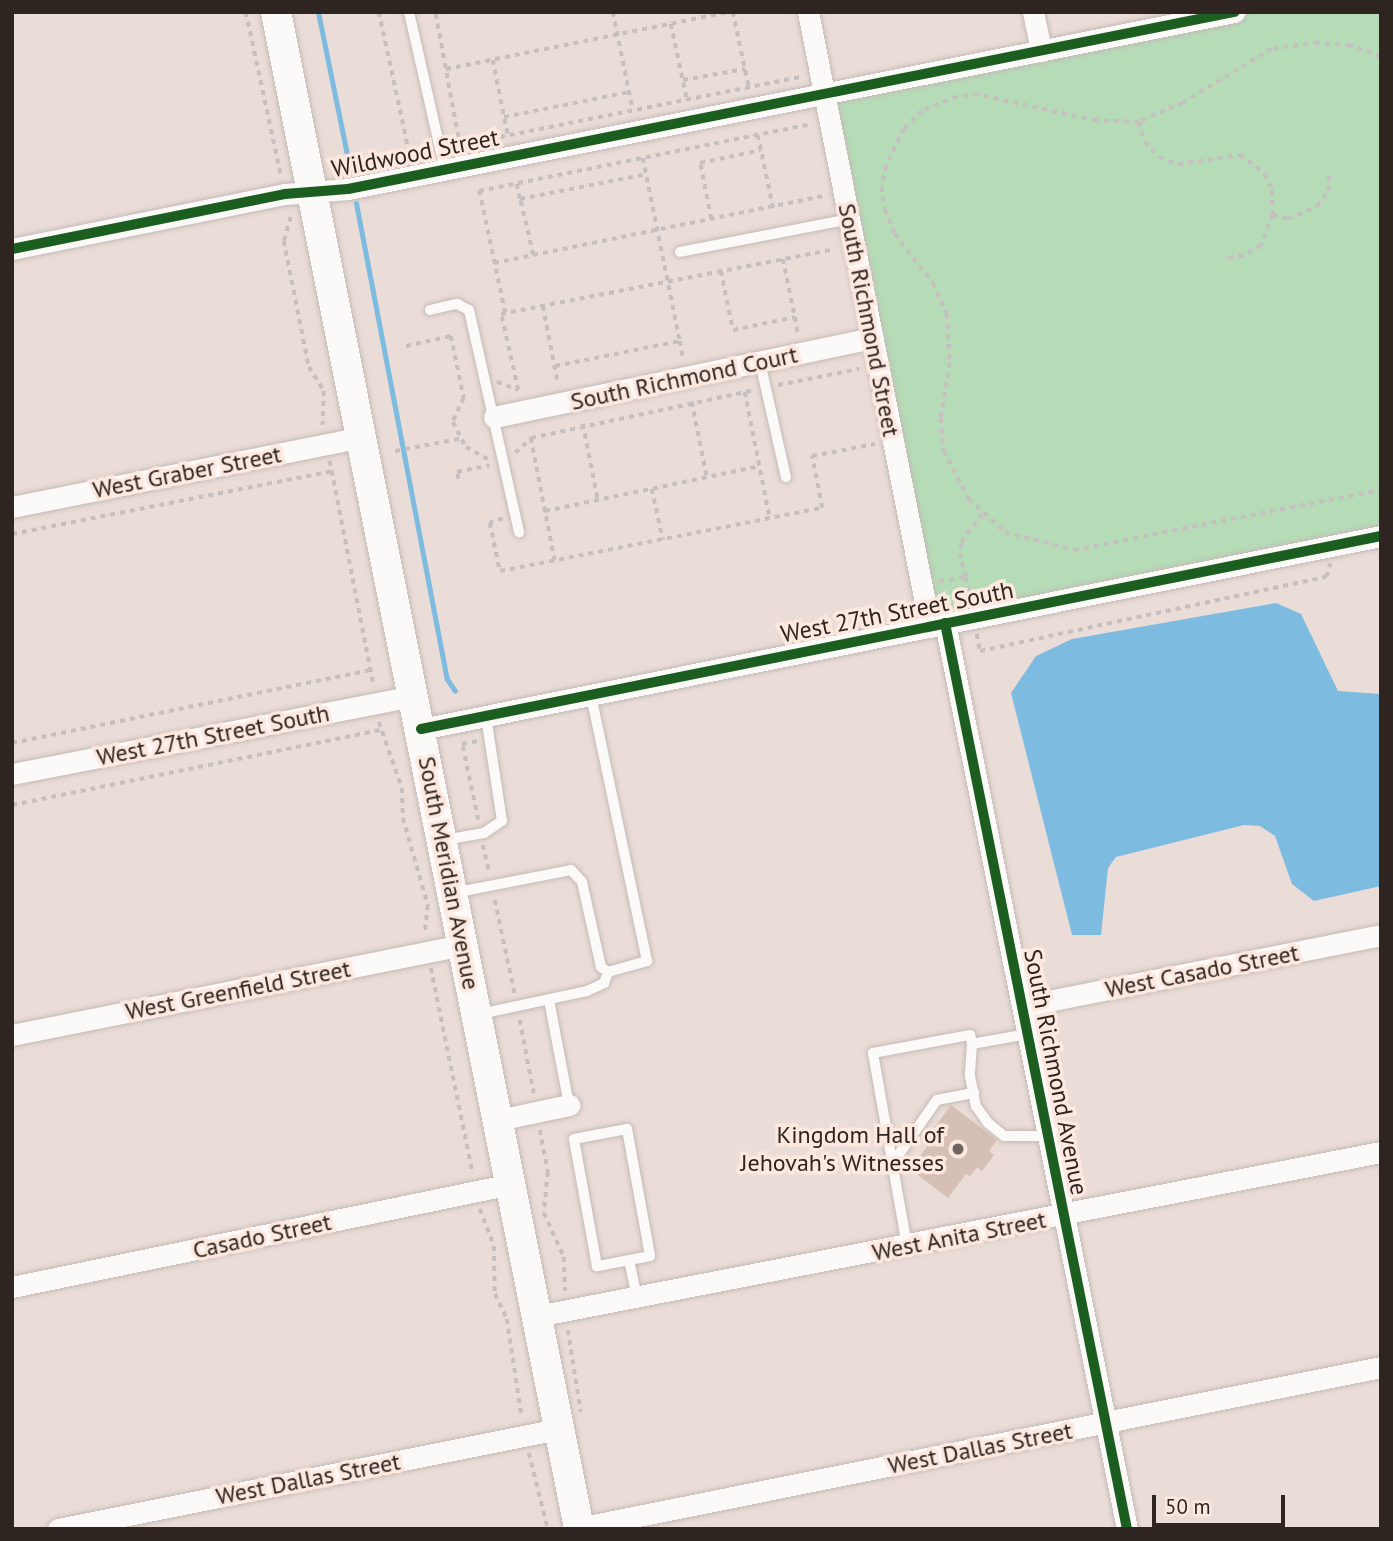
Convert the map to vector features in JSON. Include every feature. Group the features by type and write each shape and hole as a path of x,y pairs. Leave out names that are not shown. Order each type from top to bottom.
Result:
{"main road":[{"name":"South Meridian Avenue","path":"276,12 299,194 362,436 578,1529"}],"street":[{"name":"South Richmond Street","path":"808,12 873,338 938,625"},
{"path":"1033,12 1041,51"},
{"name":"Wildwood Street","path":"12,249 299,194 443,159 824,94 1234,12"},
{"name":"South Richmond Court","path":"494,417 873,338"},
{"name":"West Graber Street","path":"12,507 362,436"},
{"name":"West 27th Street South","path":"421,729 1381,536"},
{"name":"South Richmond Avenue","path":"938,625 1023,1006 1127,1529"},
{"name":"West 27th Street South","path":"12,775 415,696"},
{"name":"West Casado Street","path":"1023,1006 1381,935"},
{"name":"West Greenfield Street","path":"12,1035 464,945"},
{"path":"498,1120 569,1105"},
{"name":"West Anita Street","path":"537,1316 1063,1216 1381,1152"},
{"name":"Casado Street","path":"12,1287 511,1184"},
{"name":"West Dallas Street","path":"578,1529 1381,1367"},
{"name":"West Dallas Street","path":"58,1529 558,1429"}],"lane":[{"path":"409,12 443,159"},
{"path":"680,252 849,219"},
{"path":"430,310 457,304 469,310 519,532"},
{"path":"760,362 786,477"},
{"path":"477,1015 596,988 608,972 642,965 649,954 591,695"},
{"path":"443,841 484,832 502,821 486,716"},
{"path":"453,893 575,872 582,882 596,953 608,972"},
{"path":"549,1000 569,1105"},
{"path":"972,1044 1027,1034"},
{"path":"907,1246 873,1054 970,1035 974,1094 988,1123 1004,1136 1047,1136"},
{"path":"892,1164 937,1100 974,1094"},
{"path":"627,1129 650,1256 629,1260 597,1266 574,1139 627,1129"},
{"path":"629,1260 637,1297"}],"path":[{"path":"246,12 299,194 284,241 309,367 324,391 326,444 381,730 402,789 403,818 412,837 428,905 424,931 483,1228 494,1246 495,1294 507,1319 526,1436 548,1529"},
{"path":"379,12 408,155 443,159 460,145 472,143"},
{"path":"447,12 436,13 460,145"},
{"path":"613,12 632,110"},
{"path":"446,69 731,12 750,87"},
{"path":"671,24 687,99"},
{"path":"1381,57 1350,46 1318,43 1272,49 1183,103 1139,122 1096,121 978,95 957,97 922,111 894,144 882,187 885,210 895,234 933,283 947,314 950,363 942,418 944,451 954,476 982,514 1005,532 1074,550 1381,490"},
{"path":"493,60 508,135"},
{"path":"683,80 746,69"},
{"path":"484,140 800,77"},
{"path":"504,117 629,92"},
{"path":"1139,122 1145,142 1159,157 1178,164 1241,155 1265,174 1272,190 1273,215 1261,246 1243,256 1222,259"},
{"path":"505,313 479,191 810,124"},
{"path":"758,135 773,207"},
{"path":"711,219 699,163 761,150"},
{"path":"643,158 683,357"},
{"path":"1273,215 1288,219 1317,206 1328,191 1329,171"},
{"path":"520,199 647,174"},
{"path":"517,184 533,255"},
{"path":"494,263 824,196"},
{"path":"518,390 501,314 835,249"},
{"path":"783,259 798,334"},
{"path":"721,271 733,330 795,317"},
{"path":"543,306 558,383"},
{"path":"785,336 811,331"},
{"path":"406,346 451,336 464,398"},
{"path":"555,366 680,341"},
{"path":"671,360 696,355"},
{"path":"531,438 583,424 859,369"},
{"path":"548,385 571,380"},
{"path":"497,460 479,456 459,439 453,422 464,398 486,383 507,383 518,390 526,390"},
{"path":"745,392 770,519"},
{"path":"692,402 707,477"},
{"path":"583,424 598,500"},
{"path":"395,451 459,439"},
{"path":"509,517 490,523 500,572 822,508 811,456 875,444"},
{"path":"545,511 760,466"},
{"path":"12,534 332,471"},
{"path":"652,489 663,540"},
{"path":"966,577 961,542 982,514"},
{"path":"12,743 371,670"},
{"path":"12,805 381,730"}],"green space":[{"path":"1234,12 1381,12 1381,535 930,627 824,94"}],"water":[{"path":"1276,603 1301,614 1338,691 1381,694 1381,886 1314,901 1292,884 1275,836 1260,826 1244,825 1116,857 1108,868 1101,935 1072,935 1011,693 1036,656 1072,639"}],"building":[{"name":"Kingdom Hall of Jehovah's Witnesses","path":"951,1105 997,1140 989,1151 994,1155 982,1171 977,1167 970,1176 966,1174 948,1198 910,1169 927,1147 923,1143"}],"waterway":[{"path":"318,12 351,174"},
{"path":"356,203 447,679 455,691"}],"cycle path":[{"path":"12,249 285,194 348,189 1234,12"},
{"path":"421,729 1381,536"},
{"path":"945,623 1127,1529"}],"place":[{"name":"Kingdom Hall of Jehovah's Witnesses","path":"958,1149"}]}
